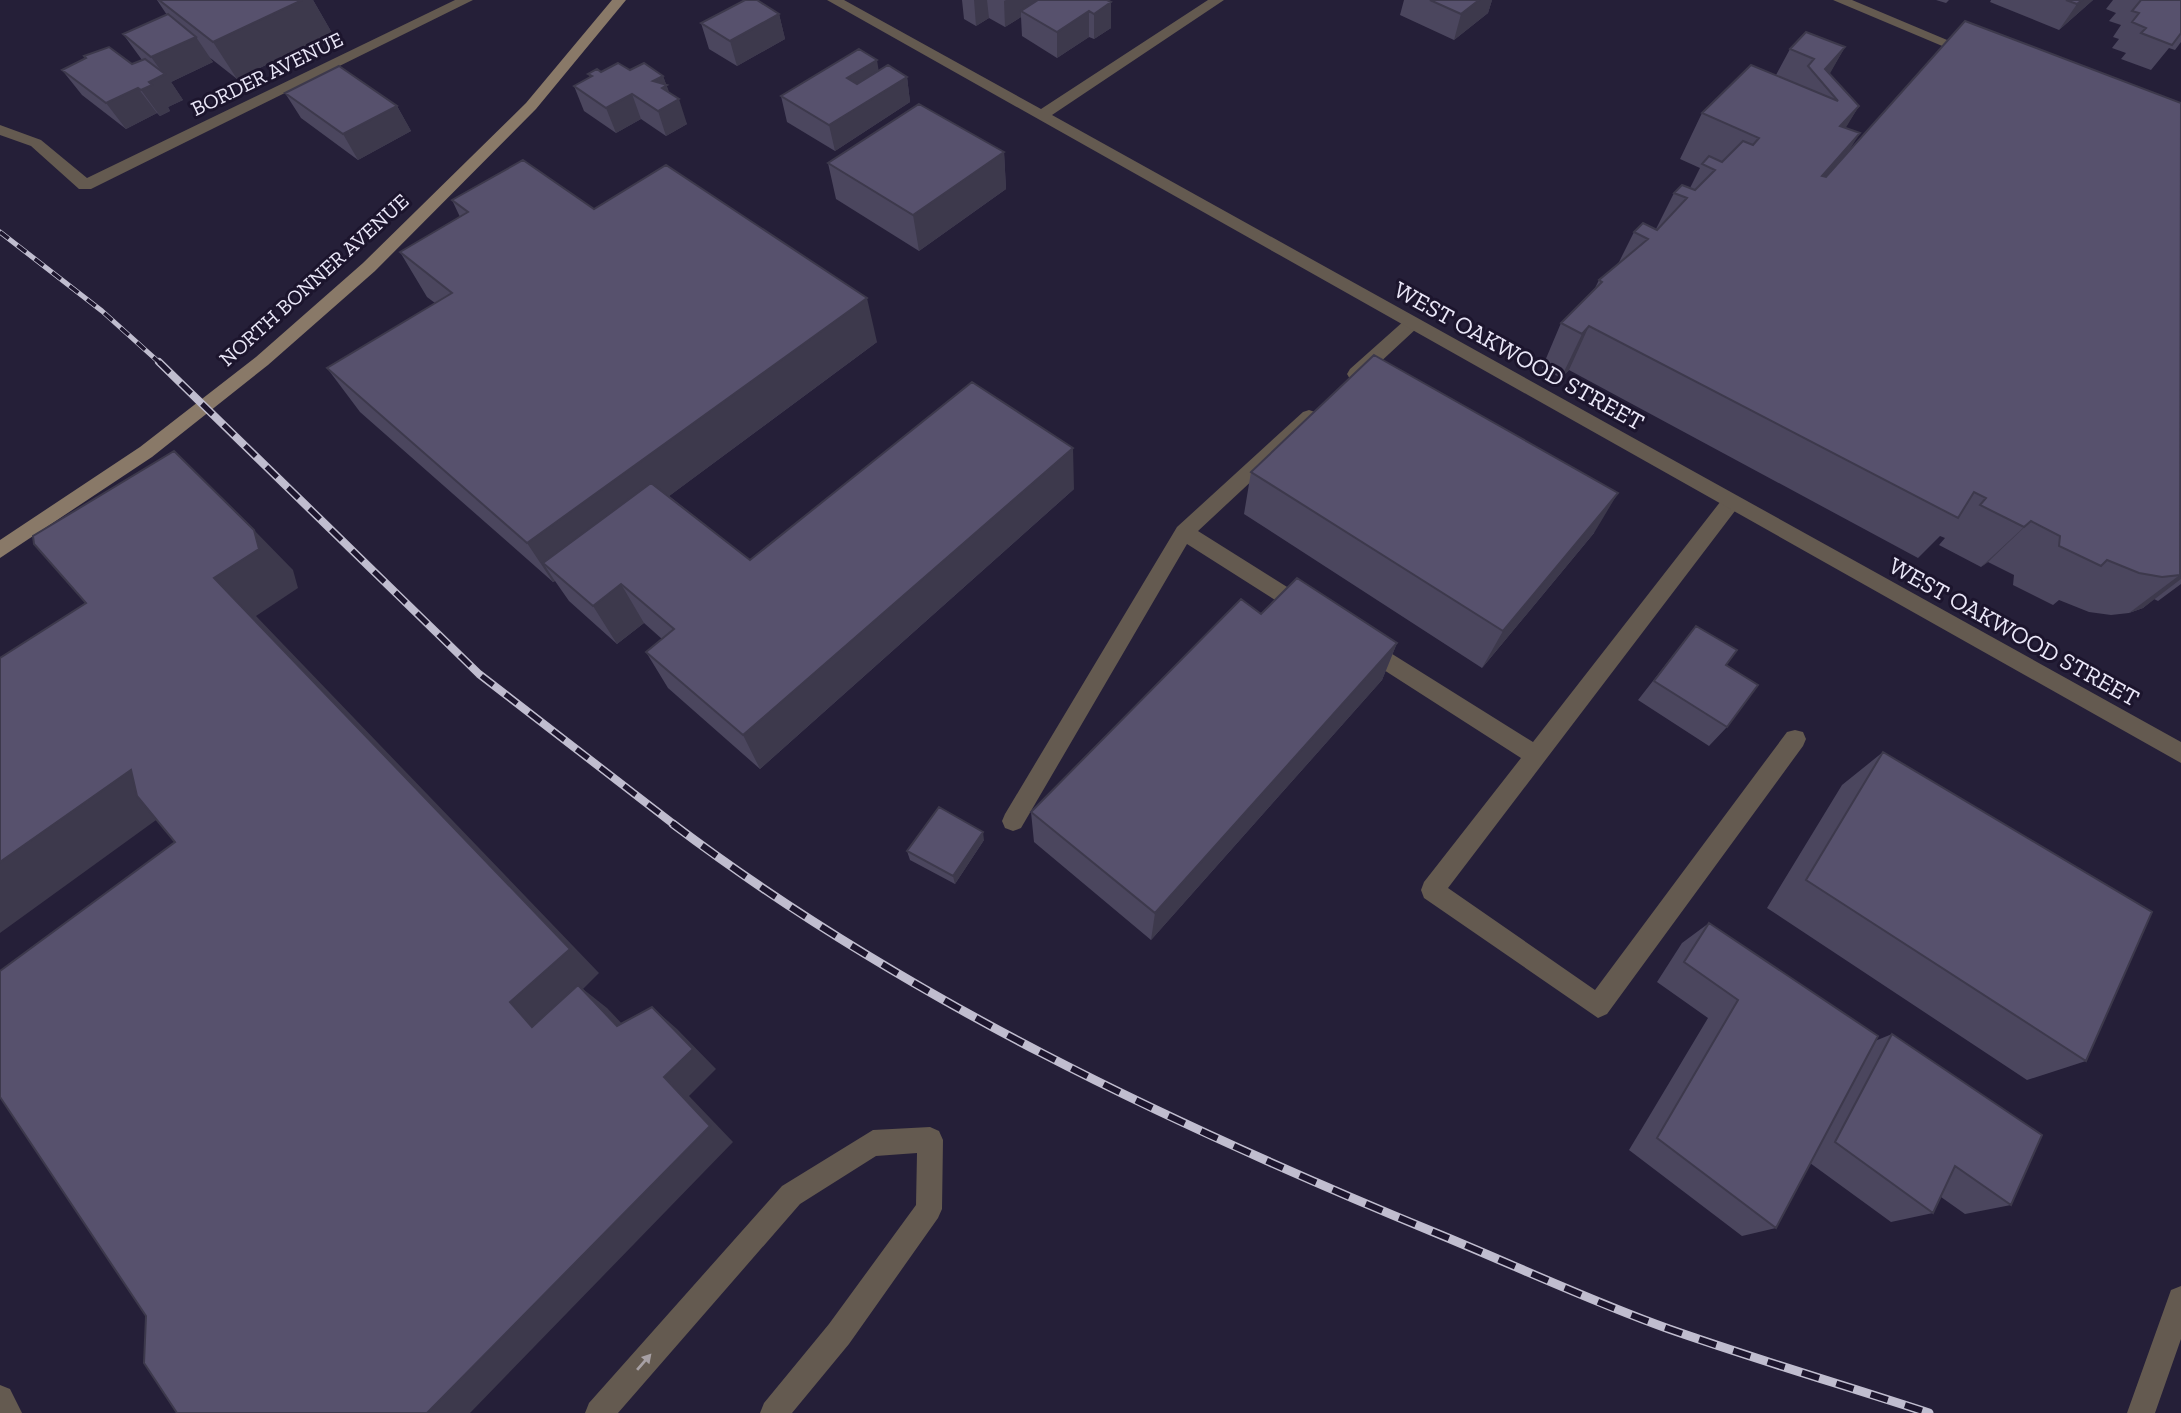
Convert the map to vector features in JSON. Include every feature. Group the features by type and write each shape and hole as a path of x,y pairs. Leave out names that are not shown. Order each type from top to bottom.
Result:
{"street":[{"name":"BORDER AVENUE","path":"0,130 36,143 85,185 466,0"},
{"name":"NORTH BONNER AVENUE","path":"0,550 146,452 262,361 369,267 531,106 619,0"},
{"name":"WEST OAKWOOD STREET","path":"834,0 2181,753"},
{"path":"1041,116 1217,0"},
{"path":"1840,0 1992,61"},
{"path":"1342,387 1411,324"},
{"path":"1013,821 1184,532 1322,405"},
{"path":"1731,502 1433,890 1598,1006 1795,740"},
{"path":"1184,532 1325,622"},
{"path":"1349,636 1536,756"},
{"path":"599,1413 791,1195 873,1143 930,1140 929,1209 839,1334 774,1413"},
{"path":"2141,1413 2181,1300"},
{"path":"0,1399 8,1413"}],"building":[{"path":"159,0 302,0 213,42"},
{"path":"745,0 757,0 779,14 730,41 701,23"},
{"path":"1038,0 1111,2 1094,14 1089,11 1057,32 1021,11"},
{"path":"1430,0 1479,0 1461,14"},
{"path":"2066,0 2082,0 2077,4"},
{"path":"2141,0 2181,0 2181,33 2172,45 2141,33 2146,28 2132,22 2139,13 2132,11"},
{"path":"168,14 196,37 151,57 123,34"},
{"path":"1965,21 2181,103 2180,575 2162,577 2139,573 2107,560 2101,566 2059,546 2060,536 2031,521 2024,527 1980,505 1986,498 1974,492 1958,518 1589,326 1582,334 1561,323 1602,282 1599,280 1648,239 1634,232 1643,223 1657,230 1687,198 1674,193 1682,185 1695,190 1715,170 1702,164 1709,156 1722,162 1743,141 1753,145 1759,138 1702,113 1751,65 1838,101 1808,66 1814,59 1790,49 1806,32 1845,47 1825,69 1859,106 1840,126 1860,133 1822,176 1826,177"},
{"path":"109,47 132,64 145,59 165,74 149,82 152,85 141,90 138,88 106,103 62,70 86,58 84,56"},
{"path":"859,49 877,60 847,78 857,84 888,65 907,77 829,125 781,96"},
{"path":"618,63 630,70 644,63 663,76 653,81 667,85 662,88 679,99 658,111 632,94 606,108 574,86 592,76 588,74 597,69 601,72"},
{"path":"339,66 397,106 343,134 285,93"},
{"path":"919,104 1004,152 913,215 828,163"},
{"path":"523,160 594,209 666,165 867,298 527,543 327,368 452,293 400,252 468,212 452,200"},
{"path":"1374,355 1618,493 1503,631 1251,472"},
{"path":"972,382 1073,448 743,735 646,652 674,629 621,584 593,606 543,563 651,483 750,560"},
{"path":"174,451 254,530 259,549 214,578 570,949 510,1002 532,1027 578,985 617,1026 652,1007 693,1049 664,1077 710,1126 427,1413 177,1413 144,1363 146,1316 0,1097 0,971 175,842 137,796 131,770 0,862 0,658 86,603 34,544 33,536"},
{"path":"1297,578 1397,643 1155,913 1031,812 1241,599 1261,614"},
{"path":"1696,626 1737,650 1726,665 1758,685 1727,727 1654,681"},
{"path":"1883,752 2152,912 2086,1061 1806,880"},
{"path":"939,807 983,832 953,876 907,851"},
{"path":"1709,923 1878,1036 1776,1228 1657,1138 1738,1000 1684,962"},
{"path":"1892,1034 2042,1135 2011,1205 1955,1166 1933,1213 1835,1142"}],"railway":[{"path":"0,232 102,311 161,364"},
{"path":"159,362 479,674 676,826"},
{"path":"673,824 761,887 853,946 1041,1053 1138,1101 1336,1191 1610,1307 1701,1340 1929,1413"}]}
